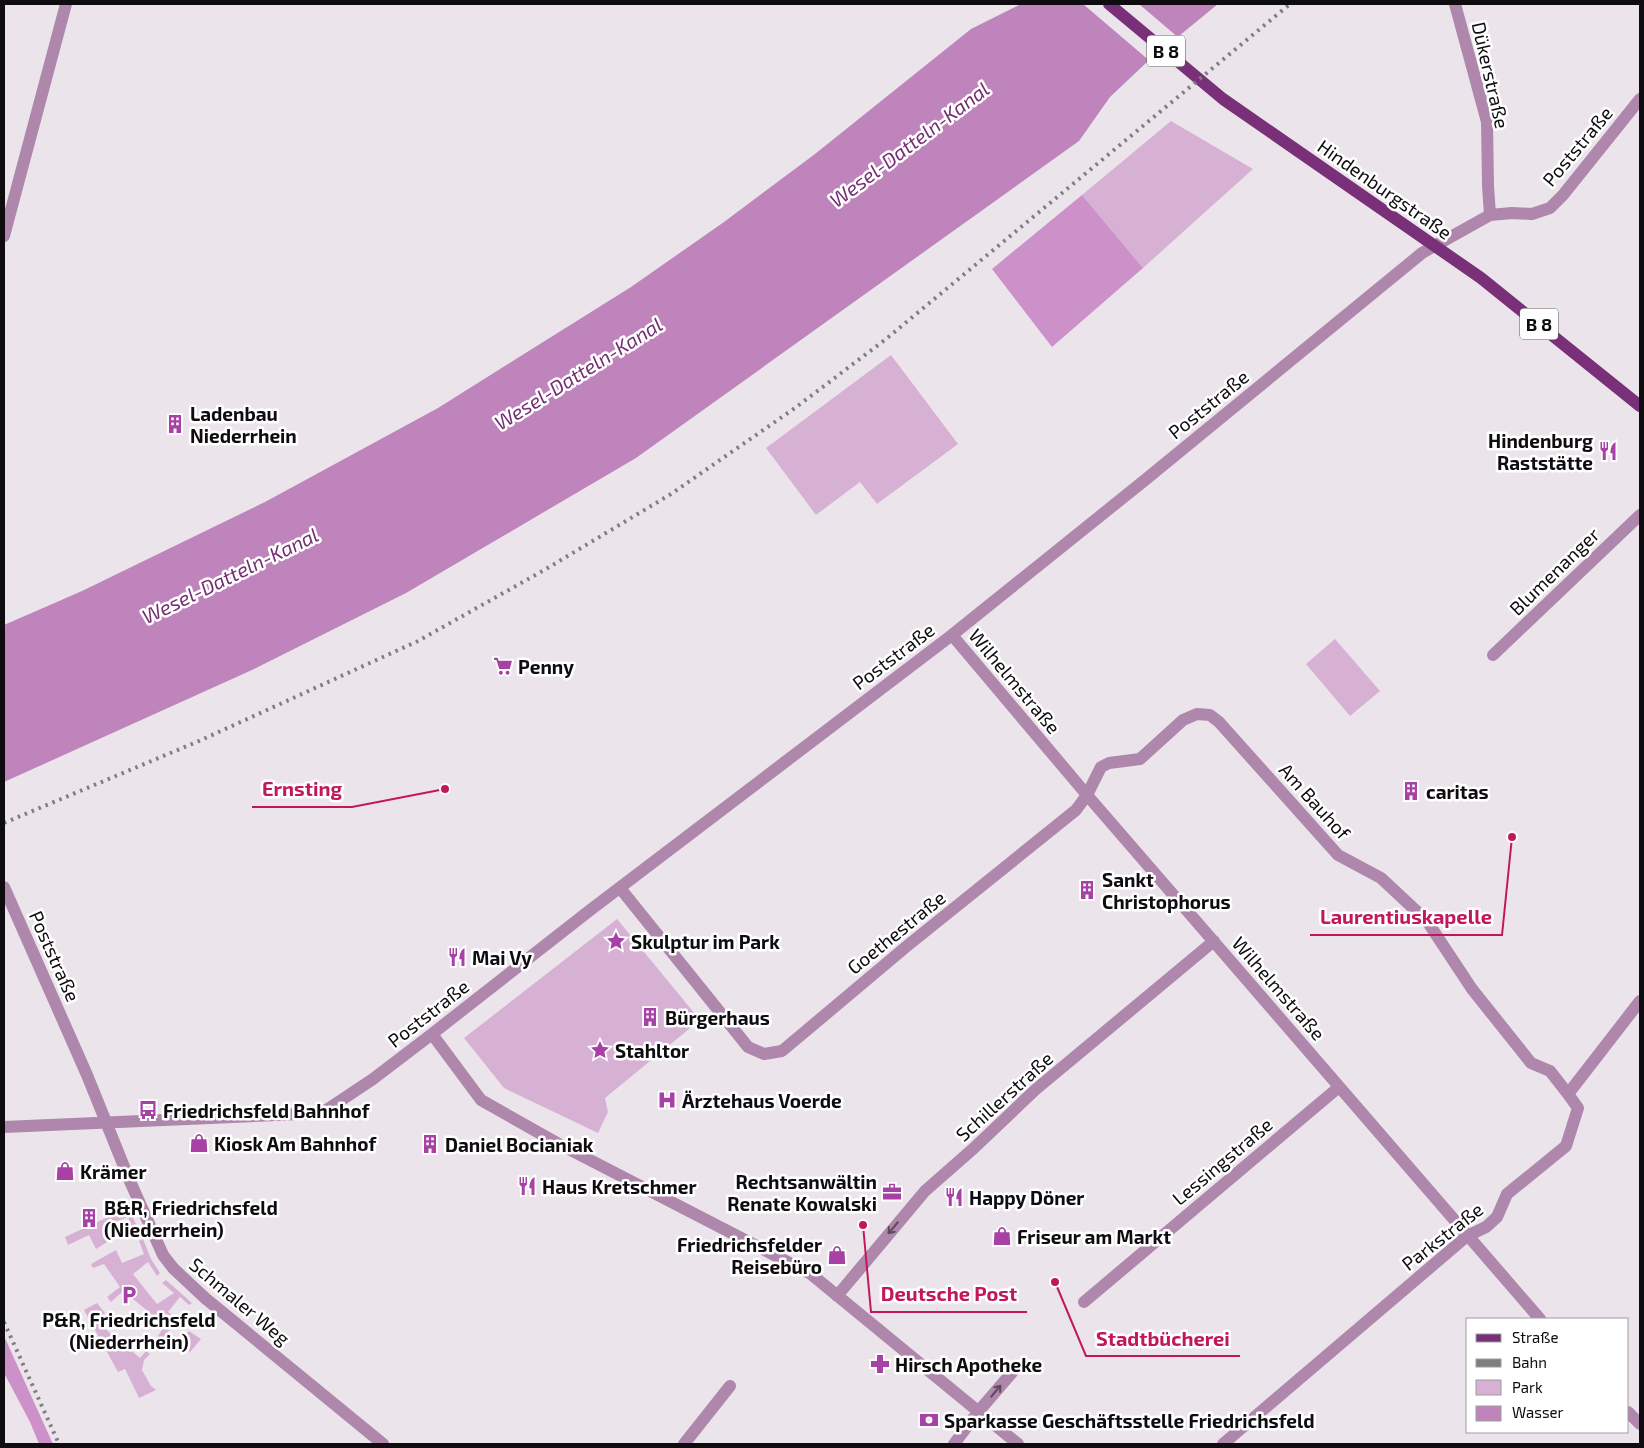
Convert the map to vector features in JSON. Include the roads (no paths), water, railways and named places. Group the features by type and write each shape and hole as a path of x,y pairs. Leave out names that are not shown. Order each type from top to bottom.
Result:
{"main road":[{"name":"Hindenburgstraße","path":"1109,4 1223,99 1481,278 1640,406"}],"street":[{"path":"4,236 66,4"},
{"name":"Dükerstraße","path":"1455,4 1487,122 1490,214"},
{"name":"Poststraße","path":"4,1127 322,1113 373,1079 952,635 1422,253 1490,214 1512,212 1532,214 1550,208 1640,99"},
{"name":"Blumenanger","path":"1493,655 1640,515"},
{"name":"Wilhelmstraße","path":"952,635 1087,795 1539,1318"},
{"name":"Goethestraße","path":"620,888 748,1046 764,1054 782,1051 907,946 1076,810 1087,795 1101,767 1109,763 1140,759 1183,720 1197,714 1210,715 1219,722"},
{"name":"Am Bauhof","path":"1219,722 1338,855 1381,878 1427,922 1472,989 1531,1063 1550,1071 1568,1094"},
{"name":"Poststraße","path":"4,888 87,1075 106,1124"},
{"name":"Schillerstraße","path":"837,1296 924,1191 974,1148 1035,1090 1214,942"},
{"path":"1568,1094 1640,1001"},
{"path":"432,1034 481,1100 557,1143 811,1274 1018,1444"},
{"name":"Lessingstraße","path":"1084,1302 1338,1086"},
{"name":"Parkstraße","path":"1223,1444 1467,1236 1486,1227 1497,1218 1507,1194 1566,1146 1578,1108 1568,1094"},
{"name":"Schmaler Weg","path":"106,1124 163,1255 173,1268 205,1298 383,1444"},
{"path":"954,1444 978,1412 1015,1369"},
{"path":"684,1444 730,1386"},
{"path":"1629,1413 1640,1424"}],"water":[{"name":"Wesel-Datteln-Kanal","path":"1021,4 1218,4 1146,63 1110,97 1079,141 636,458 406,593 252,670 4,782 4,625 82,591 265,502 438,408 631,287 724,222 815,154 971,29"}],"railway":[{"path":"4,823 199,741 418,641 546,569 671,494 795,408 886,339 1290,4"},
{"path":"4,1322 59,1444"}],"place":[{"name":"Ladenbau Niederrhein","path":"175,424"},
{"name":"Hindenburg Raststätte","path":"1608,451"},
{"name":"Penny","path":"503,666"},
{"name":"Ernsting","path":"445,789"},
{"name":"caritas","path":"1411,791"},
{"name":"Laurentiuskapelle","path":"1512,837"},
{"name":"Sankt Christophorus","path":"1087,890"},
{"name":"Skulptur im Park","path":"616,941"},
{"name":"Mai Vy","path":"457,957"},
{"name":"Bürgerhaus","path":"650,1017"},
{"name":"Stahltor","path":"600,1050"},
{"name":"Ärztehaus Voerde","path":"667,1100"},
{"name":"Friedrichsfeld Bahnhof","path":"148,1110"},
{"name":"Kiosk Am Bahnhof","path":"199,1143"},
{"name":"Daniel Bocianiak","path":"430,1144"},
{"name":"Krämer","path":"65,1171"},
{"name":"Haus Kretschmer","path":"527,1186"},
{"name":"Rechtsanwältin Renate Kowalski","path":"892,1192"},
{"name":"Happy Döner","path":"954,1197"},
{"name":"B&R, Friedrichsfeld (Niederrhein)","path":"89,1218"},
{"name":"Deutsche Post","path":"863,1225"},
{"name":"Friseur am Markt","path":"1002,1236"},
{"name":"Friedrichsfelder Reisebüro","path":"837,1255"},
{"name":"Stadtbücherei","path":"1055,1282"},
{"name":"P&R, Friedrichsfeld (Niederrhein)","path":"129,1295"},
{"name":"Hirsch Apotheke","path":"880,1364"},
{"name":"Sparkasse Geschäftsstelle Friedrichsfeld","path":"929,1420"}]}
